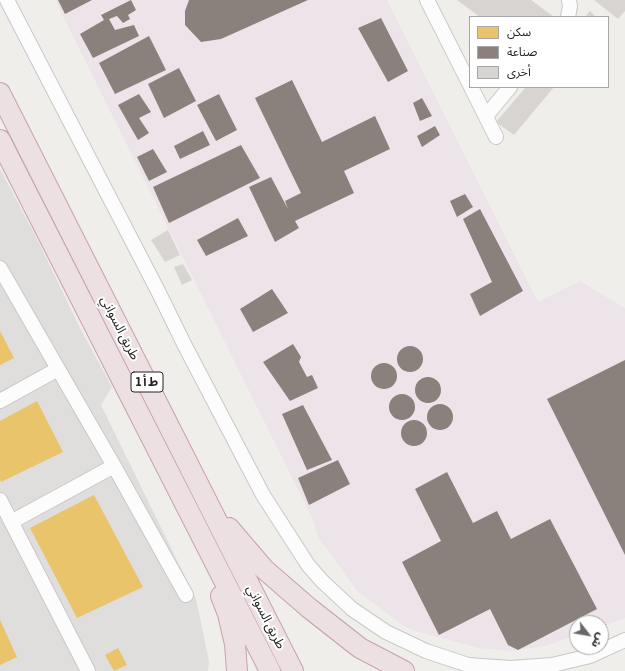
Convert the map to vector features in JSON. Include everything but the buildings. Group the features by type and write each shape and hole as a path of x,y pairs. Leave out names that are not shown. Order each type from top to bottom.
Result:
{"highway":[{"name":"طريق السواني","path":"0,93 293,671"},
{"name":"طريق السواني","path":"0,140 270,671"},
{"path":"213,511 228,526 264,569 309,608 360,648 404,671"},
{"path":"192,519 228,614 235,644 237,671"}],"street":[{"path":"7,0 263,495 308,565 322,581 352,608 386,632 426,651 468,665 511,668 552,665 590,656 625,640"},
{"path":"427,0 469,82"},
{"path":"568,16 570,6 569,0"},
{"path":"472,88 496,137"},
{"path":"486,116 509,88"},
{"path":"0,268 186,595"},
{"path":"0,401 58,369"},
{"path":"11,522 114,466"},
{"path":"0,500 87,670"}],"shaded area":[{"path":"55,0 387,0 538,302 580,281 625,308 625,618 609,624 609,615 569,615 569,638 545,646 511,651 479,648 415,631 402,625 357,591 319,538 312,518"},
{"path":"0,169 38,241 81,330 112,387 101,405 196,599 209,661 208,671 0,671"}]}
